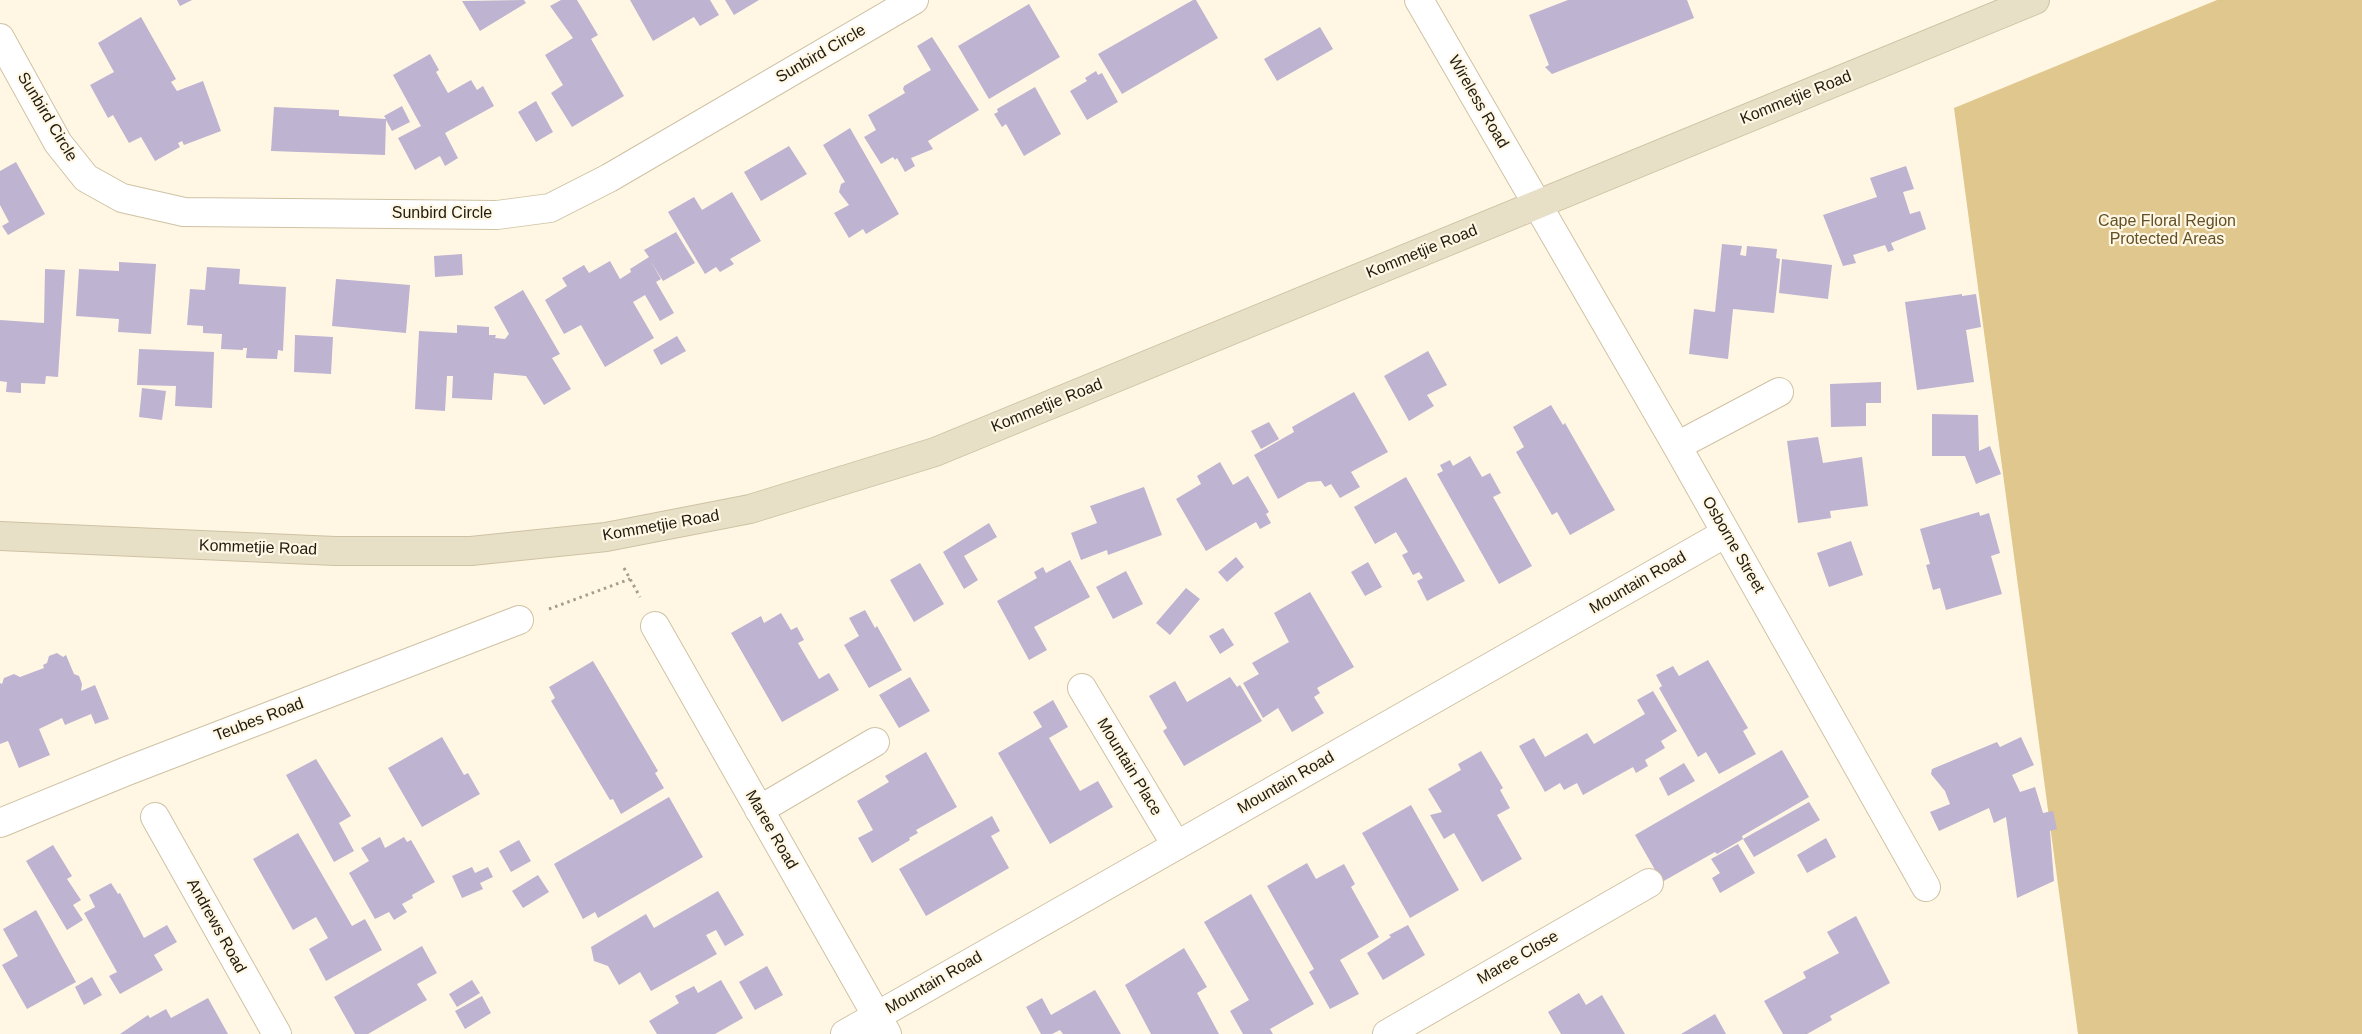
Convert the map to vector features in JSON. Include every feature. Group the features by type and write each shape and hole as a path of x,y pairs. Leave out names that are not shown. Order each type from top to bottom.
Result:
{"main road":[{"name":"Kommetjie Road","path":"0,536 335,551 471,551 606,537 750,510 935,452 2035,0"}],"street":[{"name":"Sunbird Circle","path":"0,38 58,143 86,178 122,198 184,212 497,215 550,208 609,178 914,0"},
{"name":"Wireless Road","path":"1419,0 1538,204"},
{"name":"Osborne Street","path":"1538,204 1926,887"},
{"path":"1677,446 1779,392"},
{"name":"Mountain Road","path":"845,1034 882,1025 1176,845 1726,533"},
{"name":"Teubes Road","path":"0,823 126,771 518,620"},
{"name":"Maree Road","path":"656,626 882,1025"},
{"name":"Mountain Place","path":"1082,688 1176,845"},
{"path":"759,810 875,742"},
{"name":"Andrews Road","path":"155,818 277,1034"},
{"name":"Maree Close","path":"1387,1034 1649,883"}],"path":[{"path":"606,537 656,626"},
{"path":"518,620 630,579"}],"green space":[{"name":"Cape Floral Region Protected Areas","path":"2217,0 2362,0 2362,1034 2078,1034 1954,108"}],"building":[{"path":"177,0 192,0 180,6"},
{"path":"524,0 526,3 480,31 462,1"},
{"path":"561,0 577,0 598,35 591,39 624,96 572,127 551,93 563,85 545,55 573,38 550,6"},
{"path":"630,0 710,0 719,15 700,26 694,17 653,41"},
{"path":"725,0 759,0 734,15"},
{"path":"1196,0 1218,38 1122,94 1098,54"},
{"path":"1568,0 1687,0 1694,18 1552,74 1545,67 1549,65 1529,15"},
{"path":"1029,4 1060,57 989,99 958,46"},
{"path":"141,17 176,79 171,82 177,91 203,81 221,131 184,145 182,141 178,143 180,147 155,161 141,137 129,143 113,115 108,118 90,85 114,72 98,43"},
{"path":"1320,27 1333,49 1277,81 1264,59"},
{"path":"932,37 979,110 928,141 933,149 911,158 915,166 905,172 897,158 895,160 893,157 881,164 864,137 876,130 868,115 905,93 904,86 931,70 917,46"},
{"path":"430,54 439,70 436,72 448,93 471,80 477,90 483,86 494,106 445,133 458,158 445,166 440,156 415,170 398,138 421,126 393,75"},
{"path":"1096,71 1098,75 1102,73 1118,102 1087,120 1070,91 1087,81 1085,78"},
{"path":"1035,87 1061,134 1024,156 1006,124 1002,127 994,114 998,112 997,109"},
{"path":"536,101 553,132 536,142 518,112"},
{"path":"402,106 410,122 392,131 386,120 385,155 271,151 274,107 339,110 339,116 386,119 384,116"},
{"path":"850,128 899,214 866,234 863,229 849,238 834,213 849,205 839,192 841,184 845,182 823,145"},
{"path":"789,146 807,174 761,201 744,172"},
{"path":"16,162 45,214 8,235 2,226 9,222 0,205 0,171"},
{"path":"1906,166 1914,189 1903,192 1910,214 1920,211 1926,229 1891,243 1894,250 1888,252 1885,245 1853,255 1856,263 1843,266 1823,215 1877,197 1870,178"},
{"path":"732,192 761,241 730,259 734,264 720,272 716,267 705,274 668,212 694,197 702,210"},
{"path":"676,232 695,263 663,281 650,260 661,279 656,282 674,313 660,321 645,295 633,302 654,338 605,367 581,325 564,334 545,300 567,286 562,278 584,265 589,273 610,261 620,279 631,272 630,269 649,257 644,250"},
{"path":"1722,244 1742,246 1740,255 1746,256 1747,246 1777,249 1776,258 1780,259 1774,313 1733,309 1728,359 1689,354 1694,309 1715,312"},
{"path":"462,254 463,275 435,277 434,256"},
{"path":"1782,259 1832,265 1828,299 1779,293"},
{"path":"119,262 156,264 151,334 118,332 119,319 76,316 79,269 119,271"},
{"path":"207,267 240,269 239,284 286,287 283,351 278,350 277,359 246,358 247,348 243,348 243,350 221,349 222,334 203,333 203,326 187,325 190,289 205,290"},
{"path":"45,269 65,270 58,377 46,376 45,384 21,383 21,393 6,392 7,382 0,381 0,320 44,323"},
{"path":"336,279 410,285 406,333 332,326"},
{"path":"523,290 560,354 552,358 571,389 544,405 526,376 494,373 492,400 452,398 453,376 447,376 445,411 415,409 419,331 457,333 457,325 489,327 489,335 496,335 495,338 505,339 509,334 494,307"},
{"path":"1962,294 1962,296 1976,294 1981,327 1966,330 1974,382 1917,390 1905,302"},
{"path":"295,335 333,337 331,374 294,372"},
{"path":"677,336 686,351 661,365 653,350"},
{"path":"139,349 214,352 212,408 175,406 176,386 137,385"},
{"path":"1428,351 1447,385 1427,395 1434,406 1409,421 1384,376"},
{"path":"1881,382 1881,403 1866,403 1866,426 1831,427 1830,384"},
{"path":"142,388 166,391 162,420 139,417"},
{"path":"1354,392 1388,452 1351,472 1360,487 1340,498 1331,484 1325,487 1321,481 1308,482 1278,499 1254,455 1294,432 1292,427"},
{"path":"1551,405 1563,425 1565,423 1615,510 1570,535 1557,512 1552,515 1516,452 1524,447 1513,427"},
{"path":"1932,414 1978,415 1979,451 1990,446 2001,474 1976,484 1965,456 1932,456"},
{"path":"1269,422 1279,439 1261,449 1251,431"},
{"path":"1818,437 1823,463 1862,457 1868,506 1830,511 1831,518 1798,523 1787,441"},
{"path":"1470,456 1482,477 1490,473 1501,493 1493,497 1532,566 1499,584 1437,474 1443,471 1440,465 1450,460 1453,466"},
{"path":"1220,462 1233,485 1248,476 1269,512 1266,514 1271,523 1260,529 1256,522 1206,551 1176,499 1201,484 1197,476"},
{"path":"1406,477 1465,581 1427,601 1417,581 1423,578 1419,572 1413,575 1402,555 1408,552 1396,532 1375,544 1354,507"},
{"path":"1144,487 1162,535 1108,555 1107,550 1081,560 1071,533 1097,523 1090,506"},
{"path":"1979,512 1980,516 1989,513 2000,553 1991,556 2002,594 1946,610 1940,588 1933,590 1926,565 1930,564 1920,529"},
{"path":"989,523 997,537 964,556 978,580 964,589 943,552"},
{"path":"1851,541 1863,575 1829,587 1817,553"},
{"path":"1236,557 1244,567 1227,582 1218,572"},
{"path":"1070,560 1090,597 1034,627 1047,650 1029,660 997,601 1037,578 1034,572 1043,567 1046,573"},
{"path":"1368,562 1382,587 1365,596 1351,572"},
{"path":"920,563 944,604 914,622 890,580"},
{"path":"1126,571 1143,604 1113,619 1096,587"},
{"path":"1186,588 1200,599 1170,635 1156,623"},
{"path":"1310,592 1354,667 1317,688 1320,693 1314,697 1324,713 1292,732 1278,708 1263,718 1243,683 1259,674 1252,663 1289,642 1274,613"},
{"path":"865,610 875,628 877,626 902,670 869,688 844,645 859,636 849,618"},
{"path":"781,613 791,630 797,627 804,640 798,643 819,679 829,673 839,690 782,722 731,633 761,616 764,623"},
{"path":"1223,628 1234,645 1220,654 1209,636"},
{"path":"57,653 63,657 66,655 74,674 79,676 82,684 81,691 95,685 109,719 95,724 91,714 65,725 62,718 39,729 50,755 19,768 8,741 0,744 0,683 2,684 4,678 14,674 20,677 44,668 43,665 47,663 49,656"},
{"path":"1708,660 1748,728 1743,731 1756,754 1719,774 1706,752 1698,757 1659,688 1662,686 1656,675 1673,666 1679,676"},
{"path":"593,661 658,771 655,773 664,788 621,814 613,799 610,800 551,701 555,698 549,687"},
{"path":"910,677 930,711 899,728 879,695"},
{"path":"1230,677 1237,687 1240,685 1262,721 1184,766 1163,731 1167,728 1149,696 1175,681 1187,702"},
{"path":"1653,691 1677,731 1661,741 1665,748 1645,760 1648,766 1636,773 1633,767 1583,795 1577,783 1564,790 1560,783 1545,792 1519,746 1534,738 1545,757 1587,733 1594,744 1645,714 1637,700"},
{"path":"1053,700 1068,727 1049,738 1080,791 1098,781 1113,807 1050,844 998,753 1042,727 1033,712"},
{"path":"442,737 464,775 468,773 480,794 422,827 388,768"},
{"path":"2021,737 2034,765 2012,775 2020,792 2035,787 2043,813 2053,811 2057,829 2050,831 2054,881 2017,898 2006,817 1994,823 1989,808 1939,831 1930,812 1950,804 1945,791 1931,774 1932,769 1997,742 2000,747"},
{"path":"1782,750 1809,797 1742,836 1743,839 1717,854 1715,852 1662,882 1635,835"},
{"path":"1481,751 1503,788 1500,790 1510,808 1497,815 1522,859 1482,882 1454,833 1444,839 1430,815 1442,812 1428,789 1461,770 1458,764"},
{"path":"926,752 957,807 916,830 918,833 909,838 910,840 872,863 858,838 873,830 857,801 889,782 885,776"},
{"path":"316,759 351,816 339,823 354,851 334,862 286,775"},
{"path":"1684,763 1695,781 1668,796 1659,778"},
{"path":"669,797 703,857 598,918 595,912 583,919 554,864"},
{"path":"1809,802 1820,820 1754,857 1743,839"},
{"path":"1411,805 1459,890 1410,918 1362,833"},
{"path":"992,816 1000,831 991,836 1009,868 926,916 899,869"},
{"path":"298,833 352,926 365,919 382,950 326,981 309,949 328,938 316,917 293,930 253,859"},
{"path":"380,837 385,848 404,837 407,842 411,840 435,882 412,895 413,898 402,904 407,912 394,920 389,912 375,919 349,873 369,861 361,848"},
{"path":"1826,838 1836,857 1807,873 1797,855"},
{"path":"519,840 531,861 511,872 499,851"},
{"path":"1738,844 1755,873 1720,893 1712,878 1720,873 1711,859"},
{"path":"53,845 72,876 67,879 81,900 73,905 83,920 67,930 26,861"},
{"path":"1307,863 1316,879 1344,864 1355,884 1351,887 1379,937 1340,960 1359,994 1330,1009 1309,972 1314,969 1267,886"},
{"path":"472,867 475,873 488,867 493,877 480,883 483,889 462,898 452,876"},
{"path":"538,875 549,892 523,908 512,891"},
{"path":"111,883 118,894 120,893 144,938 167,925 177,942 154,955 163,970 120,994 109,976 117,972 84,913 95,907 89,895"},
{"path":"718,891 744,935 725,946 716,930 706,935 717,954 651,991 640,972 619,985 608,966 594,961 591,947 646,914 654,928"},
{"path":"1251,894 1314,1004 1270,1029 1273,1034 1243,1034 1230,1011 1249,1000 1204,922"},
{"path":"36,910 76,982 27,1009 2,965 18,956 3,929"},
{"path":"1856,916 1890,983 1830,1016 1832,1020 1807,1034 1783,1034 1764,1001 1806,978 1803,972 1839,953 1827,932"},
{"path":"1408,925 1425,955 1383,980 1367,953 1391,937 1389,935"},
{"path":"422,946 437,973 417,984 427,1000 368,1034 355,1034 334,997"},
{"path":"1184,948 1207,987 1197,993 1219,1034 1151,1034 1125,985"},
{"path":"767,966 783,995 755,1010 739,982"},
{"path":"92,977 102,995 84,1005 75,987"},
{"path":"472,980 480,993 457,1007 449,994"},
{"path":"721,980 743,1018 715,1034 657,1034 649,1021 679,1003 675,996 694,986 698,993"},
{"path":"1095,990 1121,1034 1063,1034 1060,1030 1052,1034 1041,1034 1026,1007 1042,998 1051,1015"},
{"path":"1579,993 1586,1005 1602,995 1625,1034 1561,1034 1548,1012"},
{"path":"482,996 491,1013 465,1029 455,1011"},
{"path":"208,998 228,1034 120,1034 148,1015 150,1018 166,1009 171,1018"},
{"path":"1715,1014 1726,1034 1681,1034"}]}
